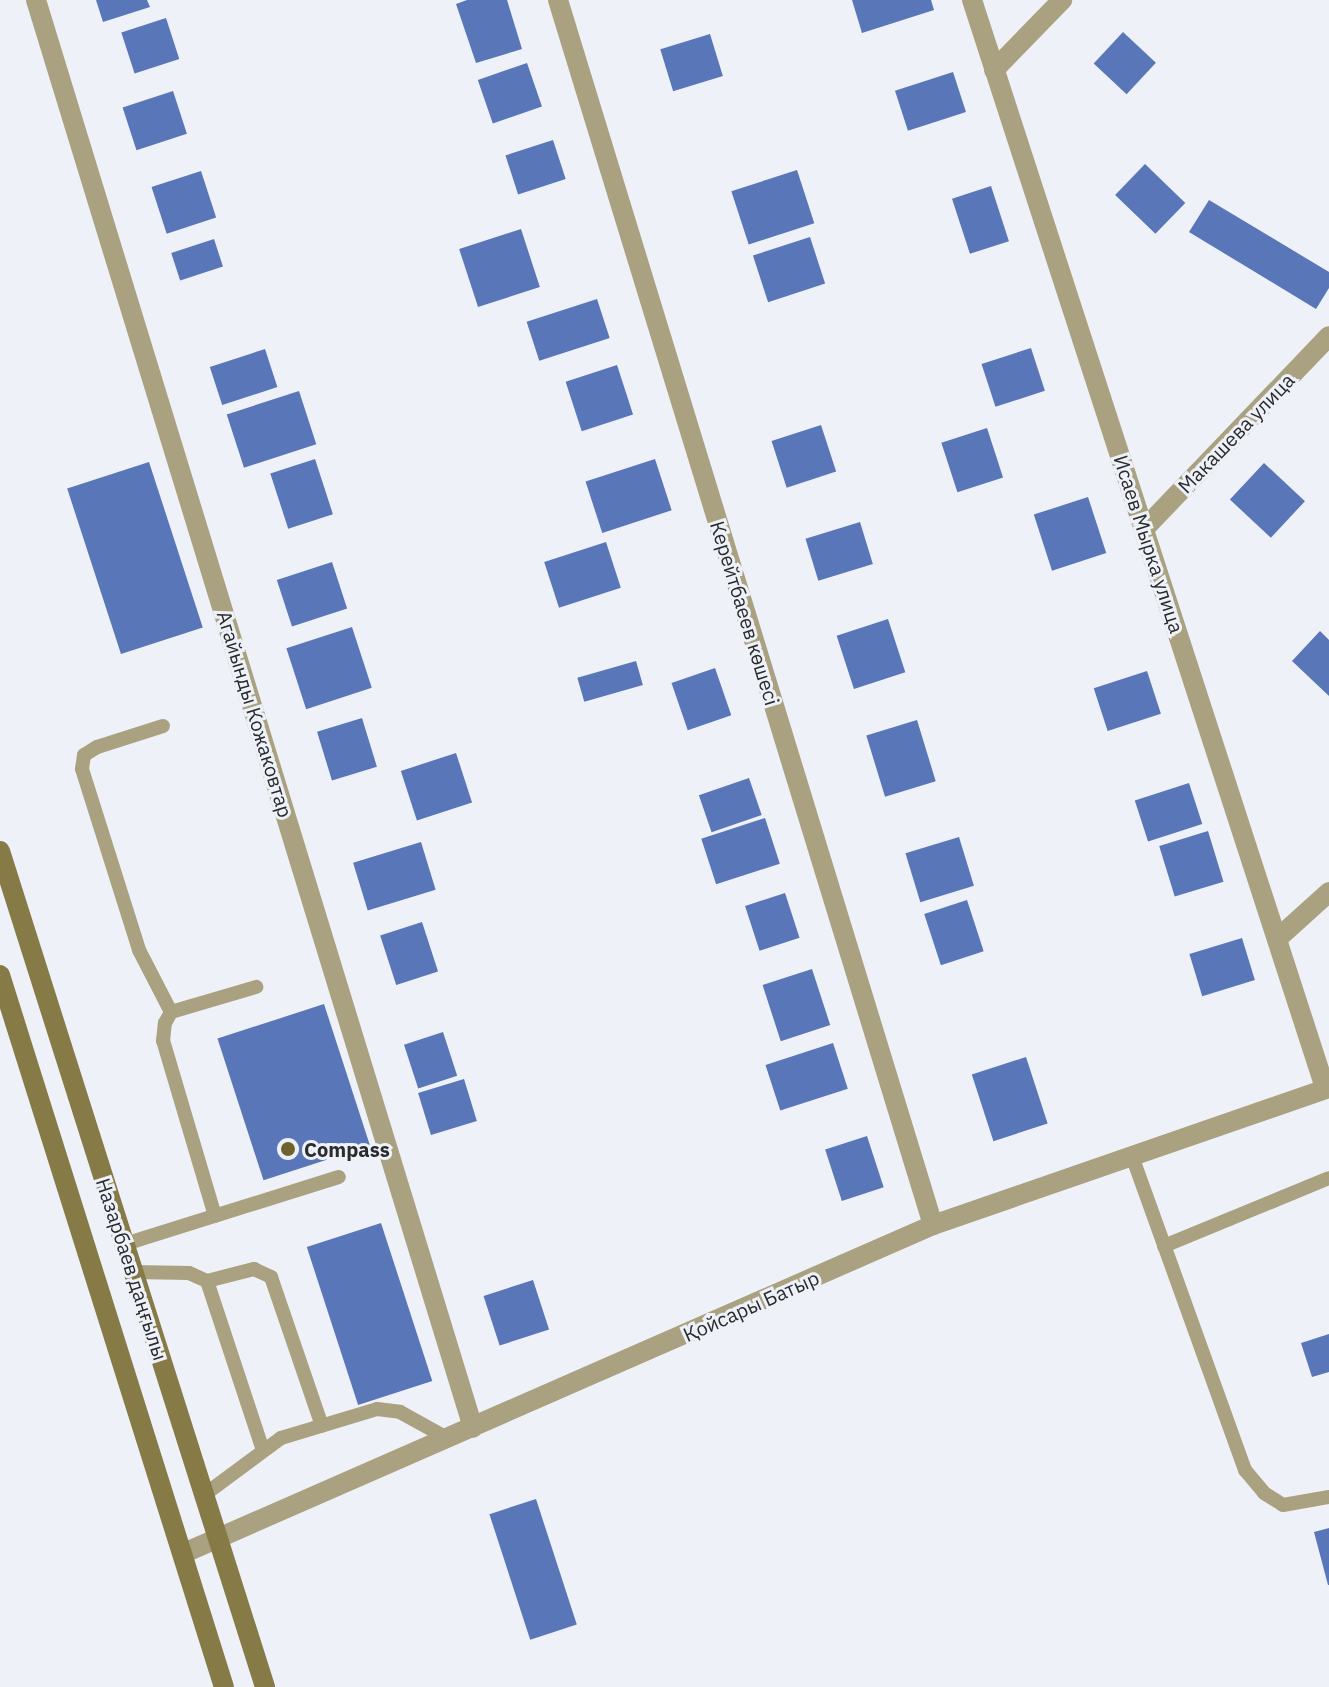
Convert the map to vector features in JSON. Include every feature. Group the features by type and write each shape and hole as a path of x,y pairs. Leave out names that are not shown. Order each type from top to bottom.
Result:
{"main road":[{"name":"Назарбаев даңғылы","path":"0,851 265,1687"},
{"name":"Назарбаев даңғылы","path":"0,975 224,1687"}],"street":[{"name":"Агайынды Кожаковтар","path":"36,0 473,1428"},
{"name":"Керейтбаеев көшесі","path":"558,0 933,1225"},
{"name":"Исаев Мырка улица","path":"972,0 1327,1088"},
{"path":"994,70 1062,0"},
{"name":"Макашева улица","path":"1144,529 1329,336"},
{"path":"1277,939 1329,892"},
{"name":"Қойсары Батыр","path":"184,1553 219,1541 933,1225 1327,1088"}],"lane":[{"path":"163,726 97,747 84,755 82,769 139,950 171,1012 163,1041 215,1216"},
{"path":"171,1012 256,987"},
{"path":"1132,1156 1245,1470 1264,1493 1283,1505 1329,1497"},
{"path":"125,1244 339,1177"},
{"path":"1164,1246 1329,1178"},
{"path":"134,1272 189,1273 207,1281 254,1269 271,1277 322,1426"},
{"path":"207,1281 263,1450"},
{"path":"204,1495 281,1438 377,1409 400,1412 449,1439"}],"building":[{"path":"96,0 147,0 150,7 103,22"},
{"path":"467,0 507,0 522,49 476,63 456,4"},
{"path":"852,0 931,0 934,10 862,33"},
{"path":"166,18 179,59 135,73 121,33"},
{"path":"1123,32 1156,63 1127,94 1094,63"},
{"path":"710,34 723,76 673,91 660,49"},
{"path":"527,63 542,106 493,123 478,80"},
{"path":"953,72 966,112 908,131 895,91"},
{"path":"173,91 187,134 136,150 123,107"},
{"path":"553,140 566,179 518,194 505,155"},
{"path":"1145,164 1185,203 1155,234 1115,195"},
{"path":"797,170 814,223 749,245 731,191"},
{"path":"201,171 216,218 167,234 152,187"},
{"path":"991,186 1009,241 970,254 952,199"},
{"path":"1209,200 1329,272 1329,288 1316,309 1189,232"},
{"path":"521,229 540,287 478,307 459,249"},
{"path":"810,237 825,284 768,302 753,256"},
{"path":"214,239 223,267 180,280 171,253"},
{"path":"597,299 610,338 539,361 527,322"},
{"path":"1031,348 1045,391 995,407 982,364"},
{"path":"265,349 277,387 222,405 210,367"},
{"path":"617,365 633,414 582,431 566,382"},
{"path":"299,391 316,444 244,468 227,414"},
{"path":"821,425 836,472 787,488 772,441"},
{"path":"987,428 1003,477 957,492 941,443"},
{"path":"315,459 333,514 288,529 270,474"},
{"path":"655,459 672,510 602,533 586,482"},
{"path":"149,462 203,627 121,654 67,489"},
{"path":"1264,463 1305,501 1271,538 1230,500"},
{"path":"1088,497 1106,553 1052,571 1034,515"},
{"path":"860,522 873,564 818,581 805,539"},
{"path":"606,542 621,588 559,608 544,562"},
{"path":"332,562 347,609 292,627 277,580"},
{"path":"888,619 905,672 854,689 837,636"},
{"path":"352,627 372,688 306,709 286,648"},
{"path":"1320,631 1329,640 1329,696 1292,661"},
{"path":"636,661 643,685 584,702 577,678"},
{"path":"715,668 731,715 688,730 672,683"},
{"path":"1147,671 1161,714 1108,731 1094,688"},
{"path":"362,718 377,767 332,781 317,732"},
{"path":"917,720 936,781 885,797 866,735"},
{"path":"456,753 472,802 417,820 401,771"},
{"path":"749,778 762,815 712,832 699,795"},
{"path":"1189,783 1202,824 1148,842 1135,801"},
{"path":"765,818 780,864 716,884 701,839"},
{"path":"1208,831 1223,882 1175,897 1159,846"},
{"path":"959,837 974,886 920,902 905,853"},
{"path":"421,842 436,890 368,911 353,863"},
{"path":"785,893 800,938 760,951 745,906"},
{"path":"967,900 984,951 941,965 924,914"},
{"path":"422,922 438,971 396,985 380,936"},
{"path":"1242,938 1255,980 1202,996 1189,954"},
{"path":"812,969 830,1025 781,1041 763,985"},
{"path":"324,1004 370,1146 264,1180 217,1039"},
{"path":"443,1032 457,1076 418,1088 404,1045"},
{"path":"833,1043 848,1089 780,1111 765,1065"},
{"path":"1026,1057 1048,1124 993,1141 972,1075"},
{"path":"464,1079 477,1121 431,1135 418,1093"},
{"path":"867,1136 884,1187 842,1201 825,1150"},
{"path":"381,1223 432,1381 358,1405 307,1247"},
{"path":"533,1280 549,1329 500,1346 484,1296"},
{"path":"1329,1334 1329,1372 1312,1377 1301,1343"},
{"path":"536,1499 577,1625 530,1640 489,1514"},
{"path":"1329,1528 1329,1585 1328,1585 1314,1532"}],"place":[{"name":"Compass","path":"288,1149"}]}
